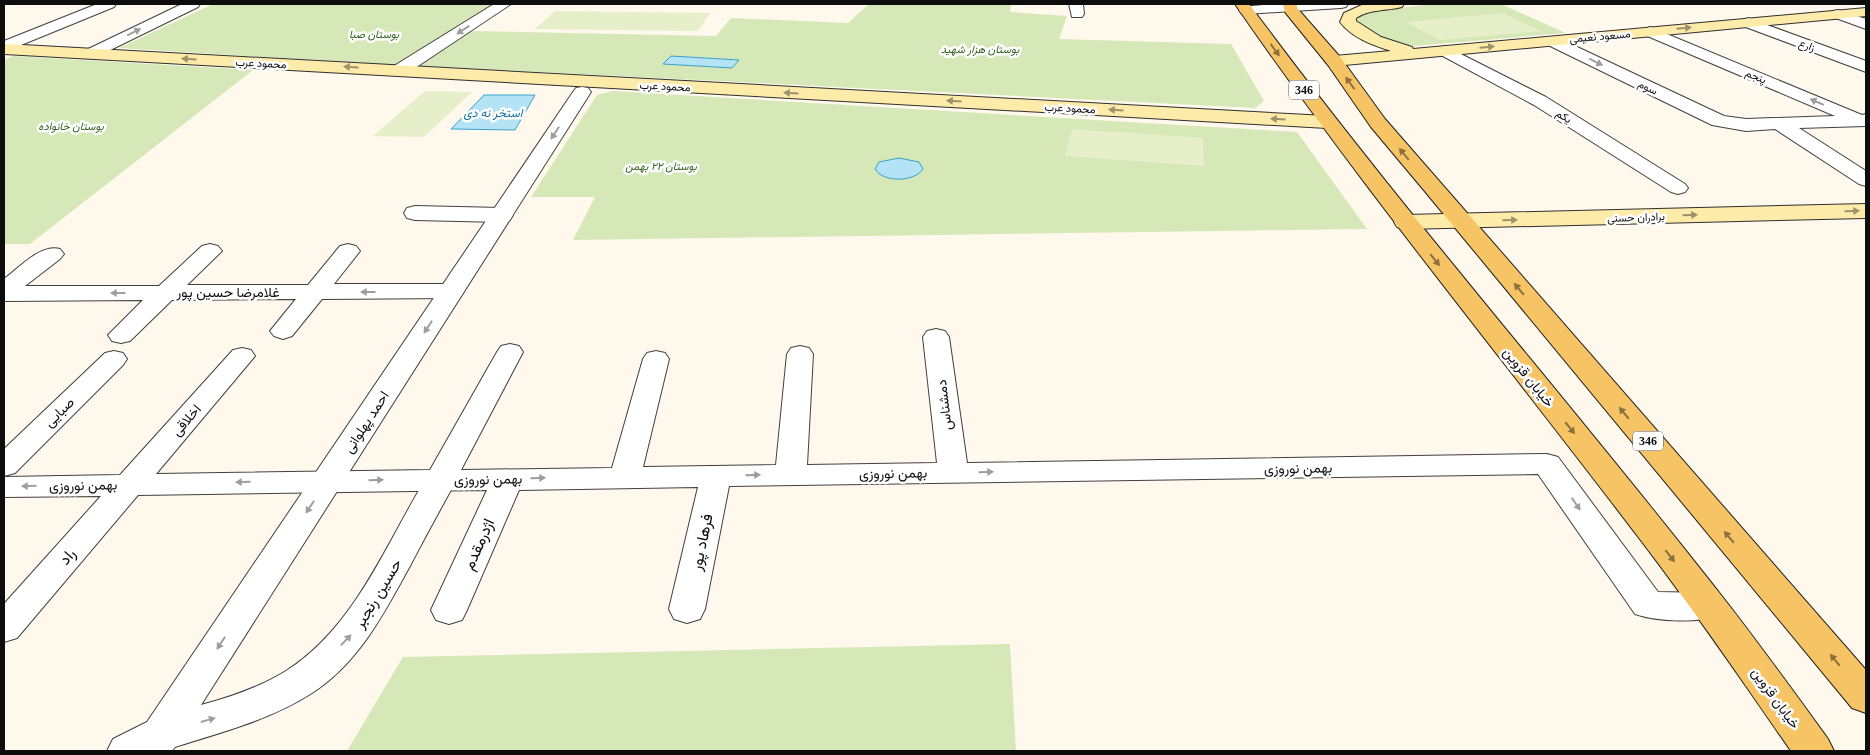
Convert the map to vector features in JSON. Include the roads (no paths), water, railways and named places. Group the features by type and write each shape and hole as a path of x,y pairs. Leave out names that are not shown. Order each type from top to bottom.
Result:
{"main road":[{"path":"1397,4 1357,11 1350,16 1348,22 1363,35 1373,40 1420,53"},
{"name":"346","path":"1290,6 1334,61 1378,123 1866,697"},
{"name":"خیابان قزوین","path":"1244,7 1327,122 1709,606 1814,751"},
{"name":"مسعود نعیمی","path":"1334,61 1866,12"},
{"name":"محمود عرب","path":"7,50 1327,122"},
{"path":"400,70 434,77 563,87 582,92 630,84"},
{"name":"برادران حسنی","path":"1405,222 1866,211"}],"street":[{"path":"7,50 109,4"},
{"path":"90,54 194,4"},
{"path":"400,70 504,4"},
{"path":"1244,7 1341,4"},
{"path":"1838,14 1866,24"},
{"name":"زارع","path":"1748,23 1866,67"},
{"name":"پنجم","path":"1650,32 1865,121"},
{"name":"سوم","path":"1552,41 1719,121 1746,125 1865,121"},
{"name":"یکم","path":"1445,51 1540,101 1678,188"},
{"name":"احمد پهلوانی","path":"146,746 327,481 582,92"},
{"path":"1779,124 1866,180"},
{"path":"415,213 502,215"},
{"name":"صبایی","path":"4,466 118,347 165,293 210,251"},
{"path":"283,331 348,251"},
{"path":"4,293 52,254"},
{"name":"غلامرضا حسین پور","path":"4,293 452,291"},
{"name":"دمشناس","path":"936,337 953,472"},
{"name":"حسین رنجبر","path":"146,746 249,708 298,682 337,650 366,616 510,352"},
{"path":"791,475 800,354"},
{"name":"اخلاقی","path":"131,484 242,356"},
{"path":"625,477 656,359"},
{"name":"بهمن نوروزی","path":"4,486 1547,464 1648,605 1709,606"},
{"name":"فرهاد پور","path":"686,609 716,476"},
{"name":"اژدرمقدم","path":"449,610 508,478"},
{"name":"راد","path":"4,628 131,484"}],"water":[{"path":"671,56 739,60 732,68 663,64"},
{"name":"استخر نه دی","path":"484,95 535,95 515,130 451,129"},
{"path":"899,158 919,162 923,169 913,176 892,179 879,174 875,169 879,162"}],"park label":[{"name":"بوستان صبا","path":"374,34"},
{"name":"بوستان هزار شهید","path":"980,49"},
{"name":"بوستان خانواده","path":"71,126"},
{"name":"بوستان ۲۲ بهمن","path":"661,166"}]}
